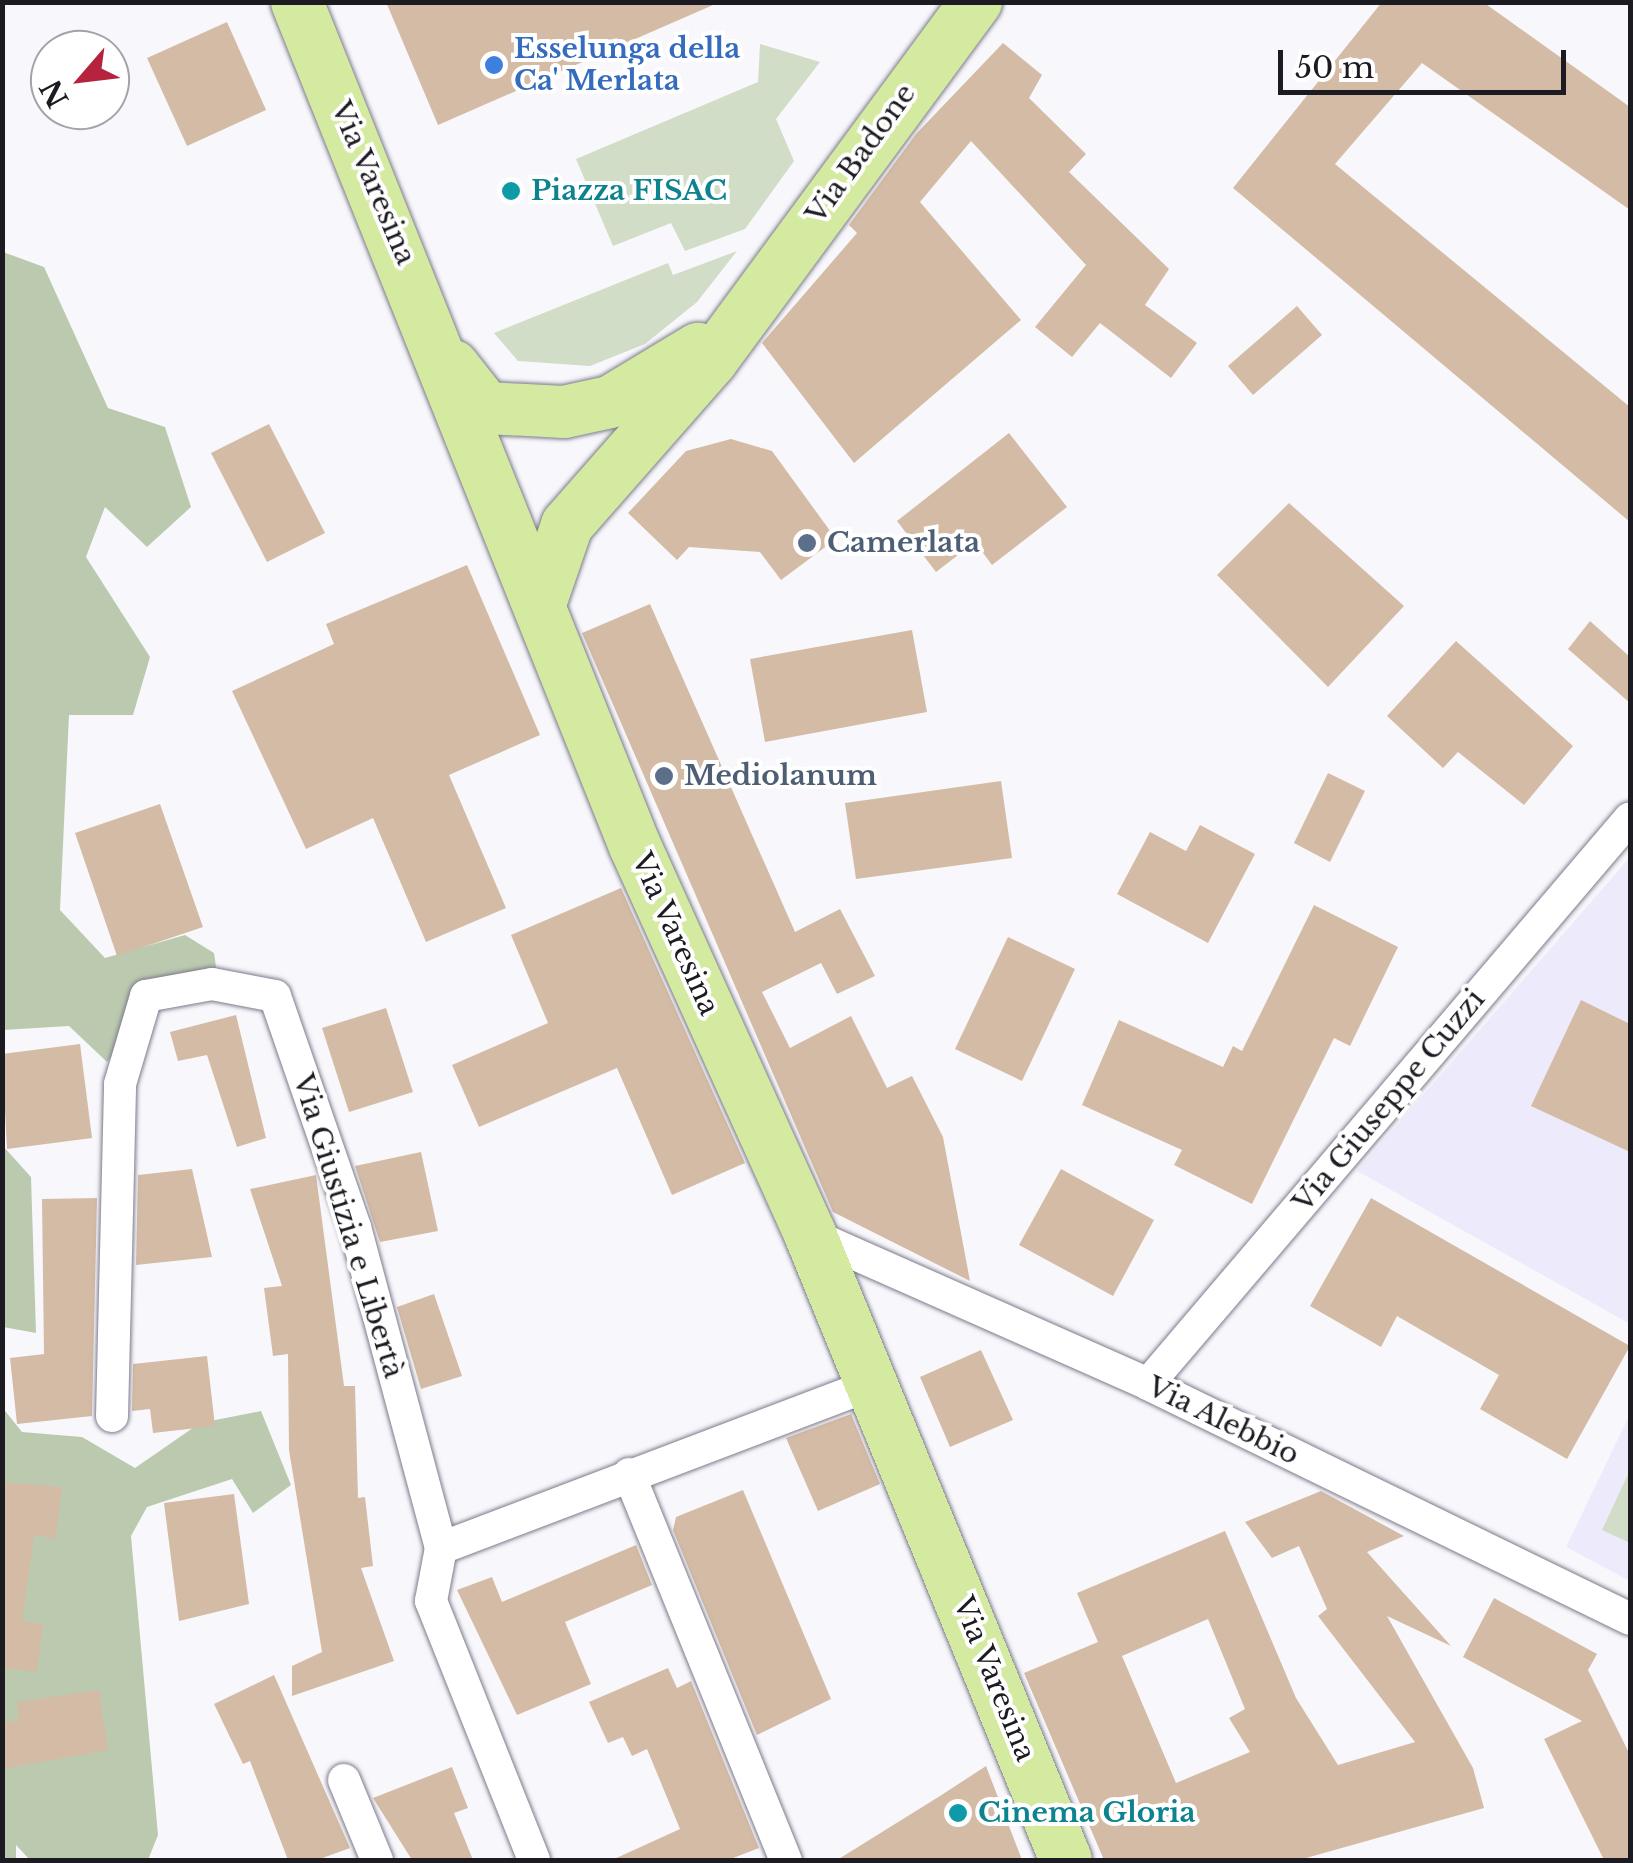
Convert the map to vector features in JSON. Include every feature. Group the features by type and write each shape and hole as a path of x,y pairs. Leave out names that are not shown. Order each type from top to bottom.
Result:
{"main road":[{"name":"Via Varesina","path":"297,2 440,343 635,846 810,1234 1066,1860"},
{"name":"Via Badone","path":"541,601 567,525 748,307 976,2"},
{"name":"Via Badone","path":"440,343 486,408 564,412 648,384 748,307"}],"street":[{"name":"Via Giuseppe Cuzzi","path":"1148,1384 1630,818"},
{"name":"Via Giustizia e Libertà","path":"112,1416 120,1084 146,996 212,984 275,996 355,1228 441,1548"},
{"name":"Via Alebbio","path":"810,1234 1148,1384 1630,1618"},
{"path":"534,1860 431,1601 441,1548 872,1384"},
{"path":"629,1474 786,1860"},
{"path":"344,1780 377,1860"}],"shaded area":[{"path":"1630,857 1630,1024 1581,1001 1532,1105 1630,1152 1630,1324 1357,1171"},
{"path":"1630,1414 1630,1470 1603,1530 1630,1543 1630,1581 1566,1547"}],"green space":[{"path":"760,44 820,62 776,119 794,161 745,229 685,251 671,223 613,246 576,159 758,82"},
{"path":"737,251 697,302 645,344 590,366 518,361 494,333 668,263 673,275"},
{"path":"3,252 44,267 108,408 165,427 191,507 147,547 105,507 86,557 150,657 133,715 69,715 60,910 105,958 185,935 214,953 218,980 152,1005 107,1062 69,1026 3,1030"},
{"path":"3,1146 31,1177 36,1333 3,1327"},
{"path":"2,1407 22,1432 82,1437 135,1468 200,1423 261,1411 291,1485 253,1513 232,1479 147,1507 131,1536 158,1835 148,1860 30,1860 16,1845 16,1860 3,1860"},
{"path":"1630,1470 1630,1543 1602,1530"}],"building":[{"name":"Esselunga della Ca' Merlata","path":"386,2 720,2 438,125"},
{"path":"1382,2 1483,2 1630,107 1630,210 1422,63 1335,164 1630,407 1630,522 1233,188"},
{"path":"227,22 266,110 187,146 147,58"},
{"path":"1003,43 1042,75 1029,98 1086,154 1069,172 1169,269 1145,305 1197,343 1171,378 1100,323 1072,357 1035,327 1086,265 971,141 920,202 1021,320 854,463 762,343 857,233 849,225 916,134"},
{"path":"1297,306 1322,335 1253,395 1228,366"},
{"path":"269,424 325,533 267,562 211,453"},
{"path":"1009,433 1067,507 992,565 975,542 936,572 897,521"},
{"path":"731,439 772,451 836,539 781,580 760,552 689,547 677,560 628,513 686,451"},
{"path":"1289,503 1404,606 1328,687 1217,575"},
{"path":"467,565 540,735 449,775 506,908 426,942 373,818 306,849 232,691 334,644 326,624"},
{"path":"650,604 795,932 840,909 875,976 837,994 821,963 762,992 790,1048 851,1016 887,1088 912,1076 943,1137 970,1281 833,1212 582,633"},
{"path":"1590,621 1630,657 1630,703 1568,649"},
{"path":"912,630 927,712 765,742 750,659"},
{"path":"1456,641 1573,746 1524,805 1458,752 1443,768 1387,716"},
{"path":"1328,773 1365,791 1330,862 1294,843"},
{"path":"1001,781 1012,858 856,879 845,803"},
{"path":"160,804 203,927 117,956 75,833"},
{"path":"1200,825 1255,854 1208,943 1117,894 1150,832 1186,851"},
{"path":"621,888 745,1163 672,1195 617,1068 479,1127 452,1065 548,1023 511,935"},
{"path":"1314,905 1398,947 1350,1046 1334,1038 1252,1204 1174,1165 1182,1150 1082,1105 1119,1020 1223,1067 1233,1046 1242,1051"},
{"path":"1008,937 1075,969 1022,1081 955,1049"},
{"path":"1581,1000 1630,1024 1630,1152 1531,1106"},
{"path":"386,1008 413,1092 349,1112 322,1028"},
{"path":"236,1015 266,1138 237,1147 207,1055 178,1061 170,1032"},
{"path":"80,1044 92,1138 7,1149 2,1054"},
{"path":"421,1152 438,1231 380,1242 355,1166"},
{"path":"192,1169 212,1257 136,1265 138,1175"},
{"path":"1061,1169 1154,1220 1113,1296 1019,1245"},
{"path":"316,1175 344,1386 355,1386 358,1498 365,1497 373,1566 361,1568 394,1661 292,1696 292,1666 322,1652 289,1450 288,1354 273,1356 264,1288 282,1286 250,1189"},
{"path":"97,1198 92,1416 17,1424 10,1358 44,1354 42,1199"},
{"path":"1371,1198 1630,1346 1567,1459 1480,1409 1499,1375 1397,1316 1381,1347 1310,1306"},
{"path":"434,1294 462,1376 421,1389 397,1307"},
{"path":"981,1350 1013,1420 950,1447 920,1377"},
{"path":"207,1356 215,1426 153,1433 150,1409 132,1411 133,1364"},
{"path":"851,1414 880,1484 818,1511 786,1438"},
{"path":"2,1482 62,1487 56,1539 34,1535 22,1621 43,1624 37,1672 2,1668"},
{"path":"743,1490 831,1699 757,1735 673,1530 676,1517"},
{"path":"1321,1491 1404,1536 1367,1552 1451,1646 1387,1616 1473,1768 1484,1808 1299,1860 1104,1860 1024,1673 1098,1642 1077,1593 1225,1531 1296,1698 1338,1765 1415,1742 1318,1616 1327,1609 1299,1546 1272,1558 1245,1522","holes":["1208,1619 1245,1709 1229,1718 1250,1752 1176,1783 1122,1656"]},
{"path":"234,1494 249,1604 179,1621 164,1503"},
{"path":"636,1545 652,1585 565,1622 591,1684 517,1715 457,1590 492,1577 502,1602"},
{"path":"1494,1598 1597,1654 1588,1670 1630,1755 1630,1860 1604,1860 1544,1739 1582,1721 1463,1657"},
{"path":"668,1668 677,1688 691,1681 759,1848 728,1860 612,1860 680,1829 647,1749 632,1756 623,1737 608,1743 589,1702"},
{"path":"274,1675 350,1848 317,1860 288,1860 250,1761 243,1764 214,1704"},
{"path":"99,1690 108,1750 2,1769 2,1723 19,1720 17,1702"},
{"name":"Cinema Gloria","path":"986,1766 1022,1860 837,1860 940,1796"},
{"path":"452,1767 468,1808 454,1813 473,1860 412,1860 373,1798"}],"place":[{"name":"Esselunga della Ca' Merlata","path":"494,65"},
{"name":"Piazza FISAC","path":"511,191"},
{"name":"Camerlata","path":"807,543"},
{"name":"Mediolanum","path":"664,776"},
{"name":"Cinema Gloria","path":"958,1813"}]}
